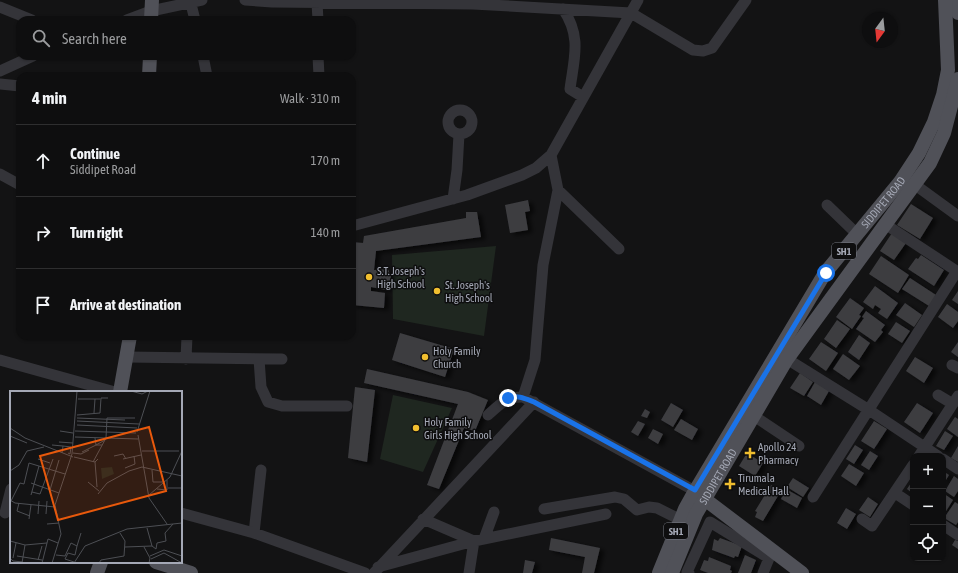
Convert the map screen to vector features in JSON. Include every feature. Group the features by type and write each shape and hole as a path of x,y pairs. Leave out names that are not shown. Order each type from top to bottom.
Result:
{"main road":[{"name":"SIDDIPET ROAD","path":"672,573 696,514 700,495 826,273 900,182 919,153 934,122 943,95 948,70 945,0"},
{"path":"957,0 958,13"},
{"path":"149,72 150,60"},
{"name":"SIDDIPET ROAD","path":"659,573 681,520 754,416 787,359 930,163 954,115 958,79"},
{"path":"120,391 129,340"},
{"path":"700,495 771,554 802,573"},
{"path":"97,573 101,563"},
{"path":"159,563 191,573"}],"street":[{"path":"245,0 317,3 473,4 631,13 693,50 703,51 712,48 746,0"},
{"path":"356,225 453,199 522,175 536,168 551,155 638,0"},
{"path":"138,16 152,10 197,2 195,16"},
{"path":"317,3 318,16"},
{"path":"0,7 22,16"},
{"path":"563,9 571,20 576,38 570,89 583,97"},
{"path":"0,71 24,60"},
{"path":"204,60 206,72"},
{"path":"318,60 319,72"},
{"path":"0,84 16,86"},
{"path":"453,199 457,170 459,134"},
{"path":"523,397 535,360 542,265 558,190 551,155"},
{"path":"0,174 16,183"},
{"path":"914,184 958,216"},
{"path":"558,190 618,249"},
{"path":"827,206 857,234"},
{"path":"813,497 958,272 885,224"},
{"path":"186,359 187,340"},
{"path":"127,357 186,359 282,359"},
{"path":"260,359 261,388 268,402 282,406 347,406"},
{"path":"787,359 869,410 922,452 956,400 938,395"},
{"path":"0,360 111,391"},
{"path":"488,415 508,398 515,396 523,397 700,495"},
{"path":"376,570 534,402"},
{"path":"754,416 799,446"},
{"path":"946,461 958,469"},
{"path":"254,533 261,470"},
{"path":"862,519 872,526 910,470"},
{"path":"5,513 10,493"},
{"path":"895,493 910,503"},
{"path":"544,509 615,497 624,499 637,510 649,507 658,508 681,520"},
{"path":"469,573 479,540 494,512"},
{"path":"182,513 254,533 365,573"},
{"path":"376,570 479,540 606,514"},
{"path":"423,519 479,540"},
{"path":"689,573 687,572 710,522 771,554 763,573"},
{"path":"946,527 958,535"}],"shaded area":[{"path":"496,246 484,336 393,319 392,255"},
{"path":"393,395 452,408 423,472 380,459"}],"building":[{"path":"528,200 530,211 525,212 528,230 510,233 505,205"},
{"path":"911,204 933,218 920,239 897,225"},
{"path":"466,212 477,212 481,237 376,251 374,270 388,269 391,277 386,290 371,287 371,291 385,293 384,308 356,305 356,242 363,243 364,236 466,218"},
{"path":"892,233 906,243 894,260 880,251"},
{"path":"921,255 944,270 934,286 908,269 916,258 918,259"},
{"path":"881,256 909,275 898,293 869,274"},
{"path":"910,278 936,295 929,306 902,289"},
{"path":"875,286 898,303 887,319 878,313 881,309 875,305 873,309 863,302"},
{"path":"958,291 958,304 952,300"},
{"path":"850,298 864,308 859,315 861,316 852,329 836,317"},
{"path":"905,303 922,315 914,327 896,315"},
{"path":"947,304 958,312 958,321 953,328 938,317"},
{"path":"866,311 885,325 881,330 883,332 875,342 856,329 864,318 862,317"},
{"path":"837,320 850,329 836,348 824,339"},
{"path":"896,322 910,331 902,343 888,334"},
{"path":"400,333 454,349 445,377 392,360"},
{"path":"859,335 870,343 859,360 848,352"},
{"path":"821,342 838,353 826,371 809,359"},
{"path":"958,342 958,357 951,352"},
{"path":"843,354 860,366 849,380 833,369"},
{"path":"915,357 933,368 924,383 906,371"},
{"path":"367,369 468,392 488,400 475,431 464,428 439,489 427,485 458,404 364,383"},
{"path":"800,373 813,382 804,396 790,388"},
{"path":"815,382 829,391 821,405 807,396"},
{"path":"355,387 375,390 367,462 348,458"},
{"path":"671,403 683,410 673,427 661,420"},
{"path":"917,403 933,413 920,433 904,422"},
{"path":"645,409 650,412 647,418 641,416"},
{"path":"955,417 958,419 958,437 947,429"},
{"path":"681,419 698,429 692,440 674,430"},
{"path":"638,421 645,424 638,436 631,432"},
{"path":"874,421 887,429 874,449 861,441"},
{"path":"653,429 663,434 658,444 648,438"},
{"path":"945,431 953,436 944,450 936,446"},
{"path":"855,445 863,450 854,464 846,459"},
{"path":"958,446 958,462 951,458"},
{"path":"870,451 878,456 869,470 861,465"},
{"path":"747,453 763,463 755,476 739,466"},
{"path":"849,464 864,473 856,486 841,476"},
{"path":"946,473 949,475 946,480"},
{"path":"954,476 958,479 958,491 954,497 946,492"},
{"path":"793,478 809,488 803,497 787,487"},
{"path":"910,484 910,491 907,489"},
{"path":"771,485 781,491 763,521 755,517 757,512 755,511"},
{"path":"786,489 802,498 797,508 781,499"},
{"path":"946,495 953,500 946,511"},
{"path":"868,497 878,504 870,517 859,510"},
{"path":"955,502 958,504 958,522 956,525 946,519 946,515"},
{"path":"846,508 856,514 847,529 837,523"},
{"path":"551,538 600,548 594,573 582,573 585,557 549,550"},
{"path":"720,538 742,546 738,557 735,556 734,558 712,550 714,539 718,541"},
{"path":"955,540 958,541 958,549 952,545"},
{"path":"745,555 756,560 751,573 738,573"},
{"path":"709,557 731,566 731,573 708,573 700,570 704,560 708,561"},
{"path":"525,560 535,562 532,573 523,573"}],"place":[{"name":"S.T. Joseph's High School","path":"369,277"},
{"name":"St. Joseph's High School","path":"437,291"},
{"name":"Holy Family Church","path":"425,357"},
{"name":"Holy Family Girls High School","path":"416,428"},
{"name":"Apollo 24 Pharmacy","path":"750,453"},
{"name":"Tirumala Medical Hall","path":"730,484"}],"route":[{"path":"508,398 515,396 523,397 534,402 695,490 826,273"}]}
